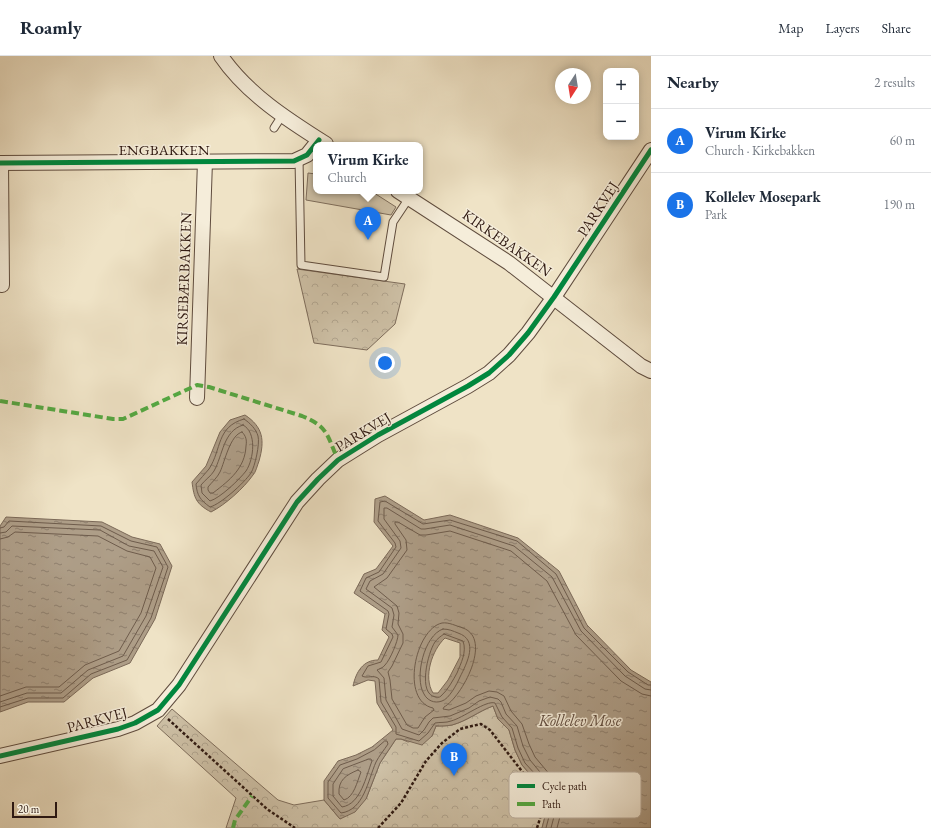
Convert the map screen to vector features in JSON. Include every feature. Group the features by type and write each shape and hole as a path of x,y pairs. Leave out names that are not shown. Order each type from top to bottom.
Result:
{"street":[{"path":"222,56 239,79 265,101 323,142"},
{"path":"299,159 313,150"},
{"name":"PARKVEJ","path":"0,756 118,729 135,723 158,710 179,685 297,502 338,460 378,435 468,386 489,373 509,355 528,333 554,297 651,150"},
{"name":"ENGBAKKEN","path":"1,163 294,161 299,159"},
{"name":"KIRSEBÆRBAKKEN","path":"197,398 205,161"},
{"path":"1,163 2,285"},
{"name":"KIRKEBAKKEN","path":"404,195 509,263 641,366 651,371"}],"lane":[{"path":"274,128 283,114"},
{"path":"299,159 301,265 384,277 393,222 404,195"}],"path":[{"path":"158,710 267,809 295,828"},
{"path":"378,828 402,803 426,761 442,743 460,729 481,724 490,730 523,772"},
{"path":"537,828 541,818"}],"green space":[{"path":"308,173 313,174 313,194 376,194 396,207 391,215 306,200"},
{"path":"297,269 405,284 395,324 367,350 314,343"},
{"path":"493,706 498,719 509,730 515,750 522,765 528,772 509,772 509,818 545,818 542,828 226,828 236,798 157,726 172,709 278,800 294,805 324,800 340,819 366,799 380,763 396,739 401,739 408,742 432,736 436,726 457,723"}],"water":[{"path":"245,415 256,424 261,435 262,447 259,461 254,474 239,491 228,501 211,512 202,506 197,500 192,482 206,466 220,432 230,420"},
{"name":"Kollelev Mose","path":"385,496 424,520 450,515 518,538 559,571 587,625 631,670 651,682 651,828 542,828 545,818 641,818 641,772 528,772 522,765 515,750 509,730 498,719 493,706 457,723 436,726 432,736 422,745 396,739 380,763 366,799 355,812 340,819 324,800 324,781 338,761 356,755 372,747 393,730 377,703 375,681 368,680 353,686 356,676 361,668 368,662 378,660 389,637 382,630 385,614 354,593 364,574 376,569 393,546 374,522 375,499","holes":["445,638 460,643 460,657 448,680 438,693 433,693 430,687 429,679 430,664 440,643"]},
{"path":"6,517 102,522 132,537 160,544 172,566 155,619 130,663 93,678 64,702 28,702 0,712 0,526"}],"marked path":[{"path":"0,401 113,419 123,419 197,385 209,387 311,420 326,433 338,460"},
{"path":"233,828 235,820 252,796"}],"cycle path":[{"path":"0,163 294,161 307,155 313,148"},
{"path":"0,756 118,729 135,723 158,710 179,685 297,502 338,460 378,435 468,386 489,373 509,355 528,333 554,297 651,150"}],"place":[{"name":"Virum Kirke","path":"368,240"},
{"name":"Kollelev Mosepark","path":"454,776"}]}
